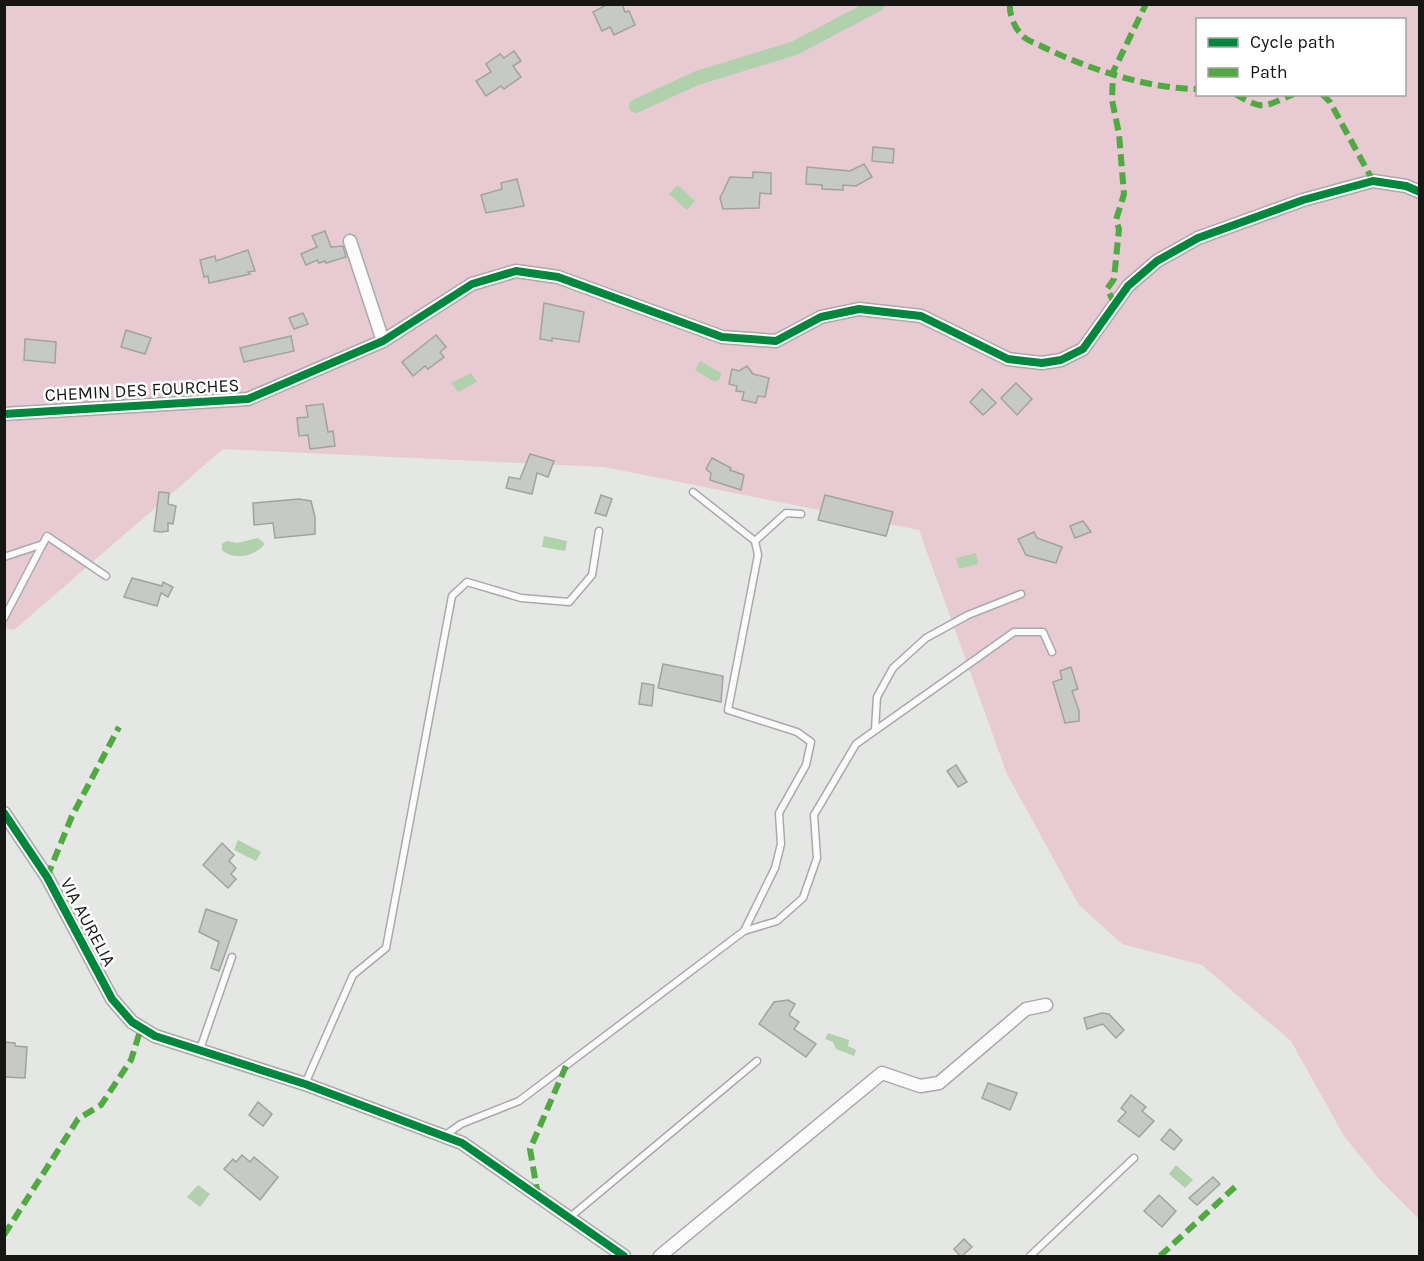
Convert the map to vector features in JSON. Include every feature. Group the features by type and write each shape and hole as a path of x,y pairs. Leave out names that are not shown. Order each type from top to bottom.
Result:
{"street":[{"name":"CHEMIN DES FOURCHES","path":"4,414 248,399 383,341 472,284 516,271 558,277 722,337 776,341 821,317 859,309 888,311 921,316 1008,359 1042,363 1061,360 1083,350 1128,286 1157,261 1198,238 1303,200 1373,181 1406,186 1419,192"},
{"path":"350,241 383,341"},
{"name":"VIA AURELIA","path":"4,813 47,877 112,999 132,1022 155,1036 199,1052 305,1084 462,1143 624,1257"},
{"path":"660,1257 882,1073 920,1086 939,1083 1026,1009 1046,1005"}],"lane":[{"path":"693,492 755,541 758,555 728,710 797,732 810,742 806,765 779,813 781,844 775,868 744,931"},
{"path":"755,541 786,513 801,514"},
{"path":"305,1084 353,975 386,948 452,596 467,582 521,598 569,602 592,575 599,531"},
{"path":"4,618 47,536 106,576"},
{"path":"4,556 43,544"},
{"path":"875,730 877,697 893,668 926,638 968,615 1022,594"},
{"path":"444,1136 461,1124 519,1101 744,931 777,921 803,898 817,858 814,814 856,744 1014,632 1043,632 1052,652"},
{"path":"199,1052 232,957"},
{"path":"569,1218 757,1061"},
{"path":"1030,1257 1134,1158"}],"shaded area":[{"path":"4,5 1419,5 1419,1219 1378,1178 1344,1136 1291,1041 1202,965 1122,944 1079,905 1007,774 919,530 604,467 223,449 14,630 5,628"},
{"path":"678,185 695,201 687,210 669,194"},
{"path":"700,361 721,373 720,379 715,382 695,370"},
{"path":"471,373 477,382 458,392 451,383"},
{"path":"544,536 567,541 565,551 542,547"},
{"path":"258,538 265,544 256,552 244,556 232,555 222,550 222,544 227,541 237,543"},
{"path":"976,553 978,564 959,569 956,558"},
{"path":"238,840 261,852 256,861 234,850"},
{"path":"828,1033 849,1040 848,1046 856,1050 854,1056 836,1049 833,1042 825,1039"},
{"path":"1176,1165 1193,1180 1185,1188 1169,1174"},
{"path":"198,1185 210,1194 200,1207 187,1197"}],"building":[{"path":"608,4 622,4 625,12 629,11 635,25 614,35 610,27 602,31 593,12"},
{"path":"514,51 521,61 513,66 521,77 504,89 501,86 486,96 476,81 491,72 486,64 500,54 504,58"},
{"path":"873,147 894,149 893,163 872,161"},
{"path":"864,164 872,177 856,186 843,185 843,190 822,189 822,185 806,184 807,167 850,171"},
{"path":"753,172 771,173 771,194 760,193 759,208 723,209 720,198 730,177 753,178"},
{"path":"517,179 524,206 486,213 481,195 502,189 501,183"},
{"path":"325,231 331,247 343,246 346,257 326,263 325,261 319,263 317,260 306,265 301,254 317,247 312,236"},
{"path":"248,250 255,271 209,283 208,276 204,277 200,260 215,256 216,261"},
{"path":"544,303 584,312 579,342 552,338 552,341 540,339"},
{"path":"303,313 308,324 294,329 289,318"},
{"path":"126,330 151,338 145,354 121,347"},
{"path":"436,335 446,347 440,352 444,357 428,369 425,366 413,376 402,362"},
{"path":"291,336 294,351 244,362 240,348"},
{"path":"25,339 56,342 55,363 24,360"},
{"path":"747,366 753,374 769,378 765,397 758,396 756,403 742,400 744,392 736,391 737,386 729,384 732,369 739,371"},
{"path":"1016,383 1032,399 1017,415 1001,398"},
{"path":"982,389 996,403 983,415 970,402"},
{"path":"323,404 328,432 333,431 335,446 310,449 308,435 299,436 297,418 308,417 306,406"},
{"path":"530,454 554,461 548,477 537,473 532,494 506,488 509,477 520,479"},
{"path":"712,458 731,468 730,470 744,475 741,490 710,480 711,473 706,469"},
{"path":"159,492 169,493 168,504 176,506 173,524 168,523 168,531 161,532 154,531"},
{"path":"601,495 612,499 606,516 595,513"},
{"path":"825,495 893,512 886,536 818,520"},
{"path":"299,499 311,501 315,517 315,534 275,538 273,523 254,525 253,503"},
{"path":"1083,521 1091,532 1075,538 1070,526"},
{"path":"1034,532 1037,538 1062,547 1056,563 1026,555 1018,539"},
{"path":"132,578 162,586 163,582 173,587 168,597 161,593 157,606 124,597"},
{"path":"663,664 723,676 721,702 658,688"},
{"path":"1071,667 1078,689 1072,691 1079,711 1079,721 1065,723 1053,682 1062,679 1060,671"},
{"path":"642,683 654,685 652,706 639,704"},
{"path":"956,765 967,782 958,787 947,771"},
{"path":"222,843 234,855 229,861 236,868 231,874 236,879 228,888 203,865"},
{"path":"206,909 237,920 219,971 211,968 219,942 199,932"},
{"path":"788,1000 795,1004 789,1015 799,1022 794,1029 816,1044 806,1057 759,1024 774,1002"},
{"path":"1102,1013 1109,1014 1124,1030 1116,1038 1103,1024 1087,1029 1084,1018"},
{"path":"4,1042 27,1047 25,1078 4,1077"},
{"path":"988,1083 1017,1093 1010,1110 982,1098"},
{"path":"1131,1095 1146,1107 1142,1111 1154,1121 1139,1137 1118,1121 1126,1112 1121,1108"},
{"path":"258,1102 272,1114 263,1126 249,1115"},
{"path":"1170,1129 1182,1140 1174,1150 1161,1140"},
{"path":"242,1155 250,1162 254,1157 278,1177 260,1200 224,1169 233,1159 236,1162"},
{"path":"1213,1177 1220,1184 1197,1205 1189,1198"},
{"path":"1159,1195 1176,1211 1162,1227 1144,1211"},
{"path":"964,1239 972,1247 961,1257 954,1249"}],"waterway":[{"path":"636,106 697,78 795,48 878,4"}],"marked path":[{"path":"1010,4 1010,12 1016,28 1030,41 1117,76 1158,85 1196,89"},
{"path":"1115,304 1107,289 1114,279 1119,229 1116,220 1124,194 1119,134 1112,100 1113,72 1146,4"},
{"path":"1239,96 1258,105 1269,104 1290,96"},
{"path":"1324,96 1330,102 1373,181"},
{"path":"47,877 72,816 119,727"},
{"path":"4,1235 78,1119 101,1105 131,1060 141,1028"},
{"path":"538,1196 530,1149 566,1066"},
{"path":"1160,1256 1235,1187"}],"cycle path":[{"path":"4,414 248,399 383,341 472,284 516,271 558,277 722,337 776,341 821,317 859,309 921,316 1008,359 1042,363 1061,360 1083,349 1128,286 1157,261 1198,238 1303,200 1373,181 1406,186 1420,192"},
{"path":"4,813 47,877 112,999 132,1022 155,1036 305,1084 462,1143 624,1256"}]}
